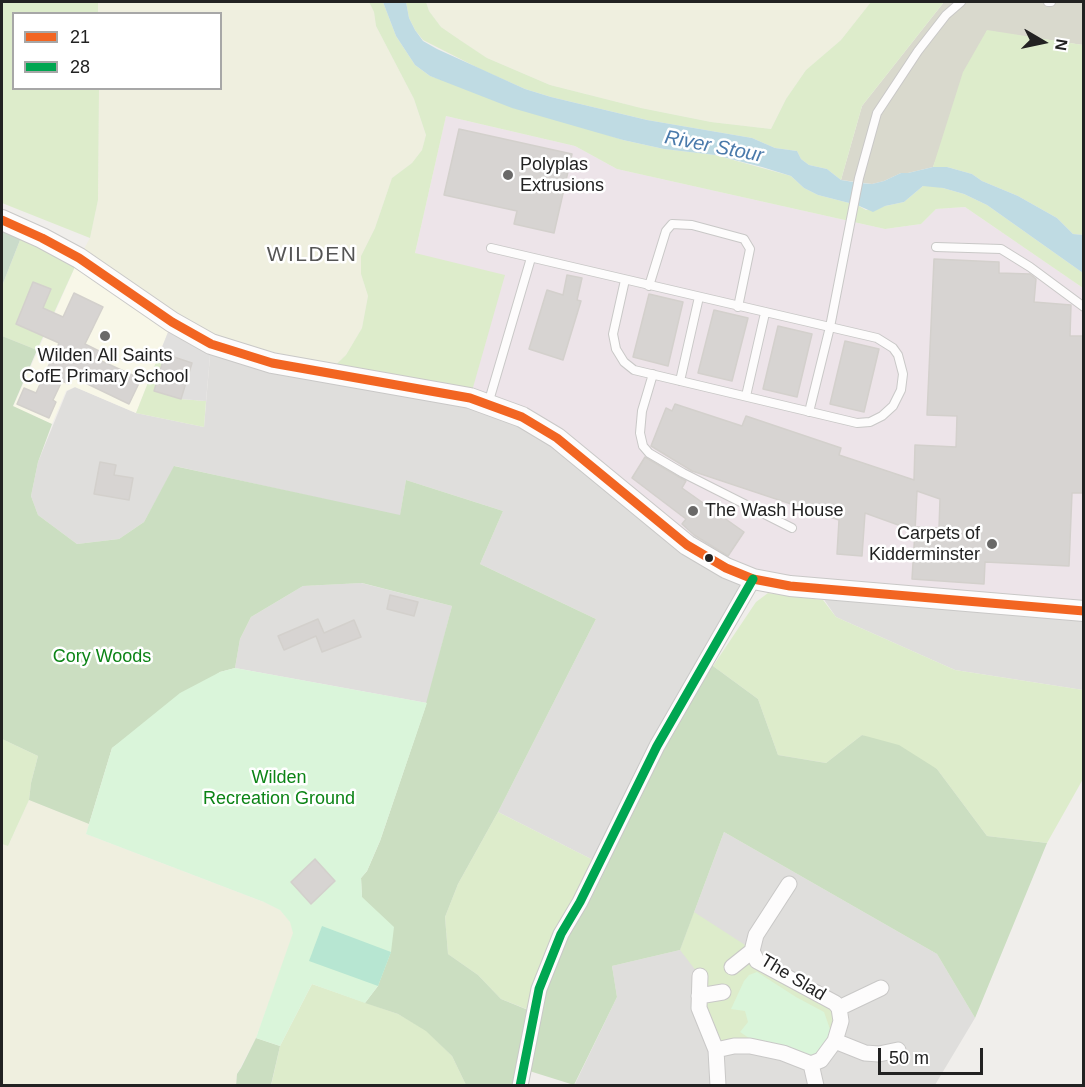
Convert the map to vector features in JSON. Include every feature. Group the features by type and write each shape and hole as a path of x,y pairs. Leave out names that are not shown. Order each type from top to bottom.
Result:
{"street":[{"path":"2,220 71,253 172,321 211,344 272,363 443,392 488,404 522,417 557,438 687,545 726,568 753,579 790,586 1083,611"},
{"path":"519,1086 539,989 561,934 580,902 657,746 753,579"},
{"name":"The Slad","path":"789,884 756,935 752,951 757,961 835,1003 839,1008 841,1022 835,1041"},
{"path":"732,967 752,951"},
{"path":"700,976 699,1008 716,1050 718,1086"},
{"name":"The Slad","path":"839,1008 881,988"},
{"path":"699,996 723,992"},
{"path":"716,1050 734,1046 750,1046 783,1053 811,1064 821,1060 835,1041 850,1049 865,1053 879,1054 898,1050"},
{"path":"811,1064 816,1086"}],"lane":[{"path":"809,412 830,327 859,178 877,113 918,51 946,15 961,2"},
{"path":"648,285 666,231 672,224 692,225 744,239 750,249 738,307"},
{"path":"936,247 1001,249 1030,267 1083,307"},
{"path":"491,248 877,338 893,348 902,368 901,390 888,412 870,422 856,423 634,370 624,362 616,349 613,334 625,280"},
{"path":"488,404 531,258"},
{"path":"680,381 699,297"},
{"path":"746,396 765,313"},
{"path":"653,374 642,411 640,433 649,453 682,473 792,528"}],"shaded area":[{"path":"944,2 1083,2 1083,45 987,31 933,167 901,173 872,184 841,180 862,106"},
{"path":"446,116 575,146 617,169 885,229 921,224 936,209 965,207 1083,288 1083,611 753,579 600,472 470,398 415,253"},
{"name":"Wilden All Saints CofE Primary School","path":"79,258 172,322 136,413 75,387 66,391 52,424 13,407"},
{"path":"172,322 211,344 206,401 181,399 192,363 160,352"},
{"path":"211,344 488,404 753,579 599,863 498,812 596,619 480,564 503,511 406,480 400,516 175,466 144,522 119,539 77,544 38,515 31,496 38,462 67,391 75,387 136,413 204,427"},
{"path":"361,583 452,606 427,703 235,668 240,639 251,617 303,586"},
{"path":"816,588 1083,611 1083,690 955,670 836,617"},
{"path":"724,832 937,954 975,1018 935,1085 574,1086 617,997 612,966 680,950"}],"green space":[{"path":"2,2 98,2 98,12 12,12 12,90 99,90 98,200 90,238 2,203"},
{"path":"98,2 369,2 374,12 376,26 414,99 426,135 422,150 412,163 392,178 375,228 361,256 361,274 368,296 362,328 346,355 326,374 238,354 79,258 90,238 98,200 99,90 222,90 222,12 98,12"},
{"path":"369,2 383,2 396,36 415,65 430,76 623,140 664,149 715,155 791,176 804,188 818,195 857,205 866,210 904,202 923,186 936,186 964,194 987,205 1083,273 1083,288 965,207 936,209 921,224 885,229 617,169 575,146 446,116 415,253 505,275 470,398 326,374 346,355 362,328 368,296 361,274 361,256 375,228 392,178 412,163 422,150 426,135 414,99 376,26 374,12"},
{"path":"406,2 426,2 429,11 441,27 460,40 487,58 550,85 641,108 711,122 771,129 786,99 806,70 841,40 871,2 944,2 862,106 841,180 827,169 809,165 801,159 797,151 775,148 752,138 647,120 525,89 423,40 409,18"},
{"path":"426,2 871,2 841,40 806,70 786,99 771,129 711,122 641,108 550,85 487,58 460,40 441,27 429,11"},
{"path":"987,30 1083,45 1083,235 1073,234 1057,218 972,174 947,167 933,167 963,72"},
{"path":"2,220 22,235 2,286"},
{"path":"22,235 79,258 37,350 2,336 2,286"},
{"name":"Cory Woods","path":"2,336 37,350 13,406 52,424 38,462 31,496 38,515 77,544 119,539 144,522 174,466 400,515 406,480 503,511 480,564 596,619 498,812 458,884 445,917 448,954 478,975 501,999 533,1012 539,989 704,663 713,666 758,699 778,755 826,763 862,735 899,745 937,769 987,836 1047,843 975,1018 937,954 724,832 680,950 612,966 617,997 574,1085 523,1069 520,1085 466,1085 452,1056 426,1031 398,1014 365,1003 378,986 362,897 361,878 367,871 380,841 424,711 452,606 362,583 303,586 251,617 240,639 235,668 220,672 112,748 89,824 29,800 38,756 2,739"},
{"path":"160,352 165,354 154,391 181,399 206,401 204,427 136,413"},
{"path":"768,593 823,600 836,617 955,670 1083,690 1083,779 1047,843 987,836 937,769 862,735 826,763 778,755 758,699 713,666 756,602"},
{"name":"Wilden Recreation Ground","path":"235,668 427,703 380,841 367,871 361,878 362,897 394,927 391,952 378,986 365,1003 312,984 280,1046 256,1038 293,933 290,922 280,910 86,834 112,748 180,693 220,672"},
{"path":"2,739 38,756 29,800 8,846 2,844"},
{"path":"29,800 89,824 86,834 264,902 280,910 291,922 294,933 256,1038 237,1074 236,1085 2,1085 2,844 8,846"},
{"path":"498,812 599,863 534,1012 501,999 478,975 448,954 445,917 458,884"},
{"path":"694,912 835,1003 835,1041 783,1053 716,1050 700,976 680,950"},
{"path":"322,926 391,952 378,986 309,961"},
{"path":"757,972 824,1012 831,1032 816,1057 749,1038 740,1032 748,1022 745,1011 731,1009 744,981 749,975"},
{"path":"312,984 398,1014 426,1030 452,1056 466,1085 271,1086 280,1046"},
{"path":"256,1038 280,1046 271,1085 236,1086 237,1074"}],"water":[{"name":"River Stour","path":"383,2 406,2 409,18 415,30 423,41 437,49 525,89 551,97 647,120 752,138 775,148 797,151 801,159 809,165 827,169 841,180 872,184 901,173 933,167 947,167 972,174 1057,218 1073,234 1083,235 1083,273 987,205 964,194 943,188 923,186 904,202 885,206 873,212 857,205 818,195 804,188 791,176 762,167 715,155 664,149 623,140 512,108 430,76 415,65 396,36"}],"building":[{"name":"Polyplas Extrusions","path":"459,129 572,154 554,233 514,224 517,211 444,195"},
{"path":"934,259 999,262 999,273 1030,274 1036,279 1034,302 1071,305 1070,336 1083,336 1083,493 1072,493 1069,566 985,562 984,584 912,579 915,531 865,513 862,556 837,554 839,520 692,471 651,446 666,408 672,411 675,404 742,426 746,416 841,448 839,455 914,480 915,445 956,447 957,416 927,415","holes":["917,491 940,499 939,528 916,527 915,531"]},
{"path":"567,275 582,278 577,300 581,301 563,360 529,349 547,290 563,295"},
{"path":"33,282 51,289 43,308 63,317 74,293 103,307 85,344 99,351 95,358 141,379 129,404 73,377 69,384 62,381 53,400 56,402 49,418 17,404 24,388 36,393 59,343 16,324"},
{"path":"649,294 683,302 668,366 633,357"},
{"path":"714,310 748,318 732,381 698,373"},
{"path":"778,326 812,334 797,397 763,389"},
{"path":"845,341 879,349 864,412 830,404"},
{"path":"165,354 192,363 181,399 154,391"},
{"name":"The Wash House","path":"645,457 686,481 682,488 744,532 728,556 694,535 682,524 686,519 632,478"},
{"path":"100,462 116,465 114,475 133,478 129,500 94,494"},
{"path":"390,595 418,602 414,616 387,609"},
{"path":"318,619 324,633 354,620 361,637 322,652 316,636 284,650 278,636"},
{"path":"315,859 335,881 311,904 291,882"}],"transit line":[{"name":"21","path":"2,220 79,258 172,322 211,344 272,363 470,398 522,417 557,438 687,545 726,568 753,579 790,586 1084,611"},
{"name":"28","path":"520,1086 539,989 561,934 580,902 657,746 753,579"}],"place":[{"name":"Polyplas Extrusions","path":"508,175"},
{"name":"Wilden All Saints CofE Primary School","path":"105,336"},
{"name":"The Wash House","path":"693,511"},
{"name":"Carpets of Kidderminster","path":"992,544"}],"district":[{"name":"WILDEN","path":"312,255"}]}
